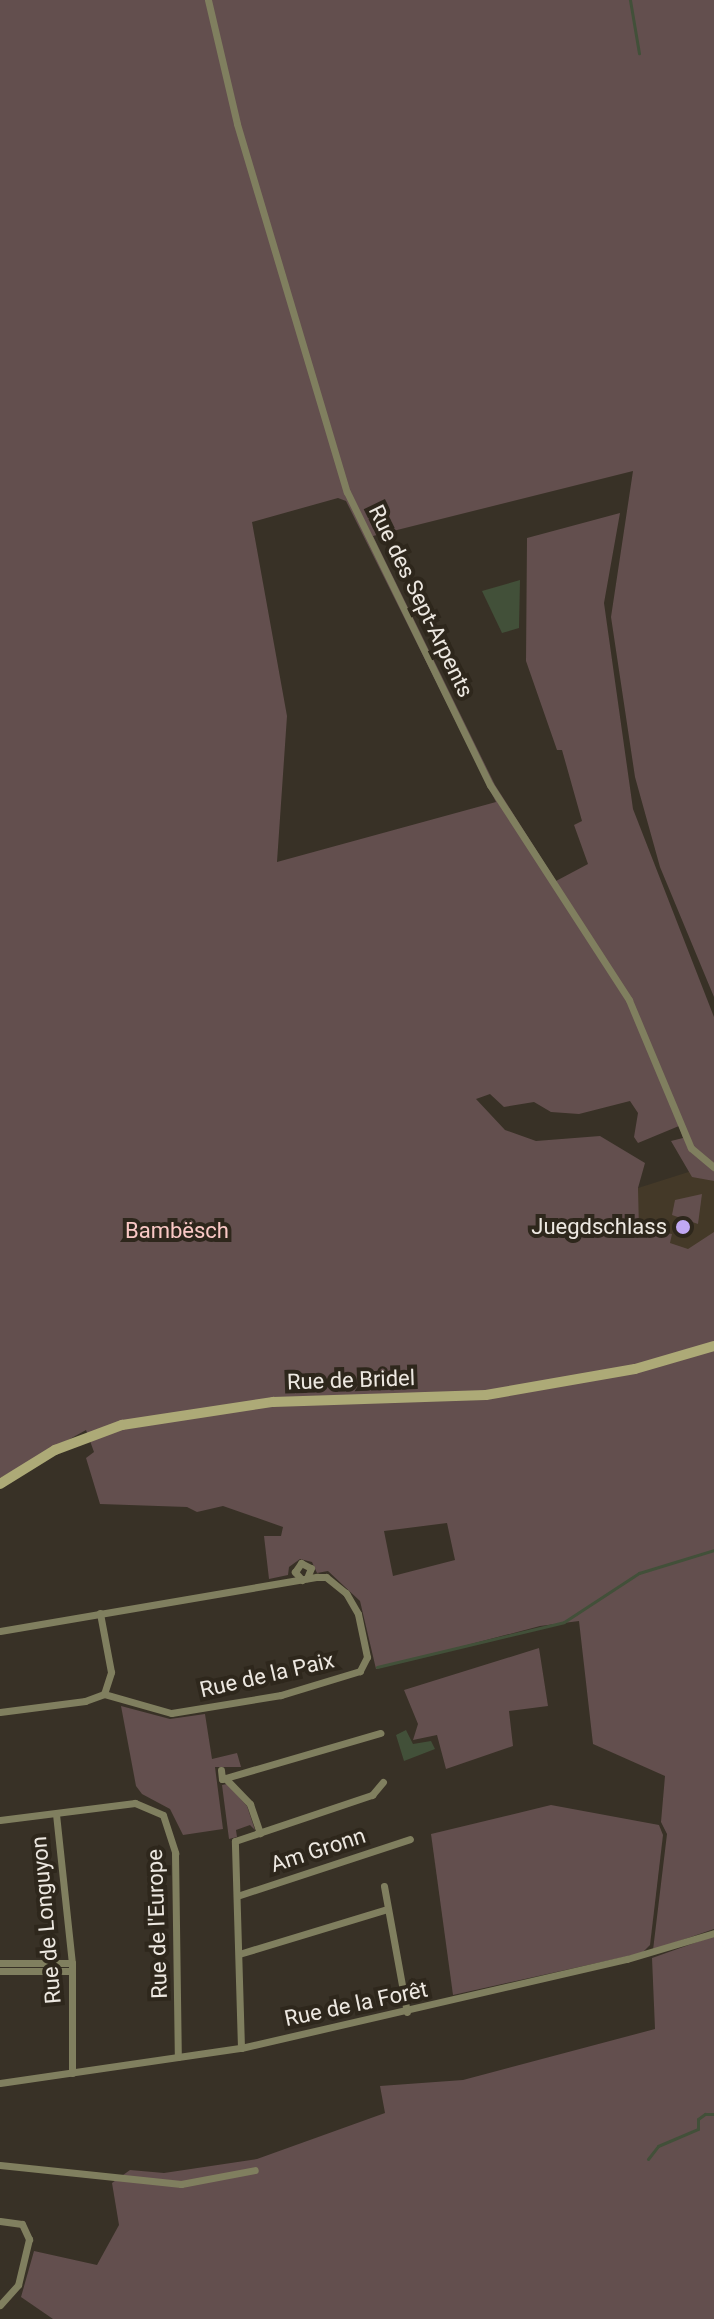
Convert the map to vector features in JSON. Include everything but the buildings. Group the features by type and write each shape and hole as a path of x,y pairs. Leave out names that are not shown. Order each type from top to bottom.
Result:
{"main road":[{"name":"Rue de Bridel","path":"0,1484 55,1450 122,1425 273,1402 486,1395 635,1369 714,1346"}],"street":[{"name":"Rue des Sept-Arpents","path":"208,0 237,124 347,492 490,785 629,1000 691,1148 714,1167"},
{"name":"Rue de la Paix","path":"0,1631 326,1577 354,1604 367,1657 360,1671 281,1695 171,1713 104,1694"},
{"path":"0,1712 85,1701 104,1694 111,1672 100,1613"},
{"name":"Am Gronn","path":"260,1833 250,1804 223,1774 380,1733"},
{"name":"Am Gronn","path":"241,2048 235,1841 372,1795 383,1782"},
{"name":"Rue de l'Europe","path":"0,1820 148,1804 168,1822 177,1897 178,2057"},
{"name":"Rue de Longuyon","path":"56,1814 72,1967 72,2073"},
{"name":"Am Gronn","path":"237,1896 410,1839"},
{"path":"384,1886 384,1910 407,2012"},
{"path":"239,1954 384,1910"},
{"name":"Rue de la Forêt","path":"0,2083 241,2048 407,2012 714,1933"},
{"path":"0,1963 72,1967"},
{"path":"0,1971 72,1967"},
{"path":"0,2165 181,2184 255,2170"},
{"path":"0,2221 22,2224 29,2239 18,2285 0,2305"}],"shaded area":[{"path":"520,580 519,628 502,633 482,591"},
{"name":"Juegdschlass","path":"698,1169 702,1177 714,1181 714,1266 639,1230 638,1225 638,1188"},
{"path":"406,1730 413,1744 431,1741 435,1749 404,1761 396,1735"}],"green space":[{"name":"Bambësch","path":"0,0 714,0 714,997 660,867 635,777 611,617 633,471 373,536 495,785 556,881 588,864 574,825 582,821 562,750 557,750 526,661 527,538 620,513 604,603 633,809 714,1017 714,1181 692,1177 671,1141 683,1138 679,1126 638,1143 634,1137 638,1113 630,1101 579,1114 551,1112 534,1102 504,1107 490,1094 476,1099 505,1130 536,1141 600,1136 645,1163 638,1188 639,1229 672,1234 670,1243 688,1249 714,1232 714,1929 653,1950 667,1834 661,1822 665,1776 593,1744 579,1621 540,1626 376,1669 360,1601 328,1571 317,1573 312,1562 300,1559 289,1567 288,1575 269,1579 264,1536 281,1536 283,1527 223,1506 197,1512 187,1507 100,1504 86,1458 94,1452 86,1430 0,1478","holes":["338,498 346,501 496,802 277,862 287,716 252,522","447,1523 455,1560 393,1576 384,1531"]},
{"path":"702,1194 698,1224 672,1215 675,1200"},
{"path":"539,1648 548,1706 509,1711 513,1746 446,1769 437,1735 413,1740 418,1724 404,1690"},
{"path":"121,1706 170,1719 205,1714 212,1759 237,1753 241,1767 215,1767 223,1829 183,1835 170,1809 142,1794 136,1786"},
{"path":"227,1784 247,1806 255,1830 250,1825 236,1830 237,1837 229,1839 222,1785"},
{"path":"551,1805 659,1825 663,1835 650,1945 642,1953 453,1995 431,1834"},
{"path":"714,1936 714,2319 53,2319 21,2297 34,2251 97,2265 119,2225 112,2183 130,2170 164,2173 257,2159 385,2113 380,2086 463,2080 655,2029 652,1958"}],"waterway":[{"path":"630,0 639,53"},
{"path":"377,1667 564,1622 639,1573 714,1550"},
{"path":"648,2159 658,2146 698,2129 698,2119 705,2114 714,2114"}],"place":[{"name":"Juegdschlass","path":"683,1227"}]}
